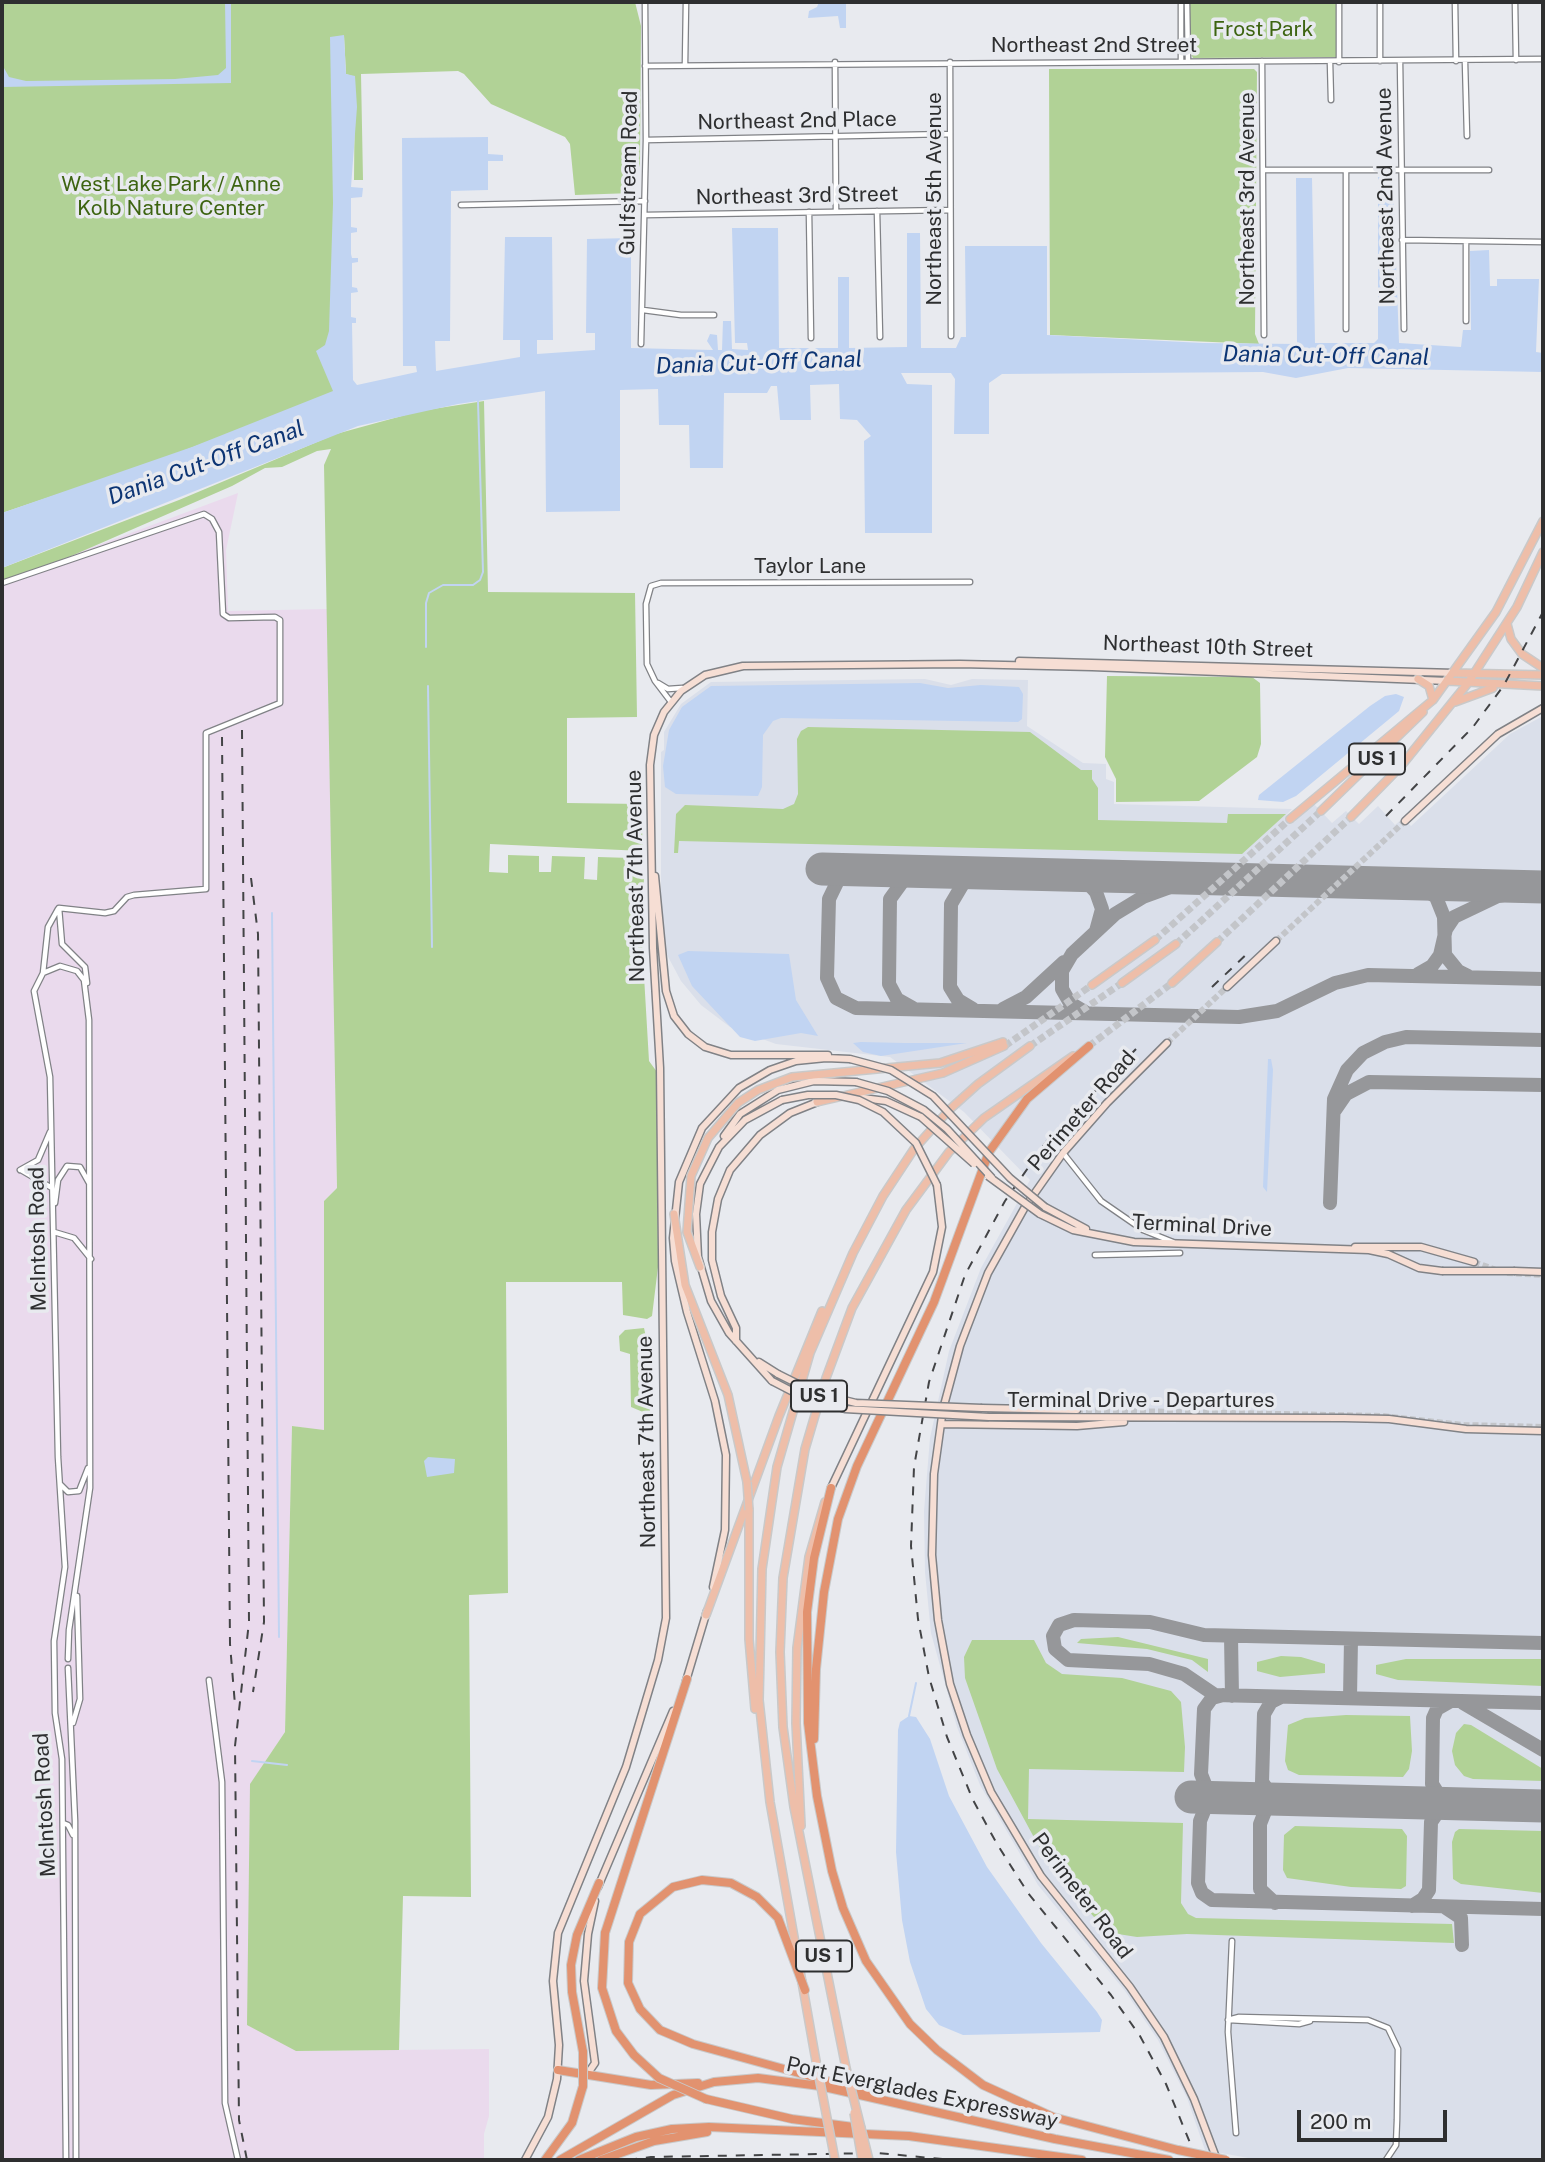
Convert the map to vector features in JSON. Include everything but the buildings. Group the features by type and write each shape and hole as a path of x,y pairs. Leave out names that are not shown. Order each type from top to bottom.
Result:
{"highway":[{"path":"814,1777 816,1669 821,1612 832,1545 850,1483 939,1290 974,1186 989,1152 1027,1099 1089,1046"},
{"path":"831,1488 818,1540 807,1612 807,1704 814,1777 832,1871 850,1926 876,1978 923,2037 967,2074 1017,2103 1062,2120 1226,2160"},
{"path":"687,1679 605,1933 602,1988 616,2031 634,2054 659,2078 706,2099 783,2118 909,2136"},
{"path":"805,1990 778,1919 757,1897 731,1883 702,1880 673,1887 640,1914 629,1942 628,1983 640,2009 660,2030 693,2044 911,2105"},
{"path":"545,2160 572,2123 583,2086 583,2052 572,1992 571,1965 577,1935 599,1883"},
{"path":"558,2070 651,2085 715,2082"},
{"name":"Port Everglades Expressway","path":"560,2160 662,2100 715,2082 758,2078 789,2080 1064,2141 1169,2160"},
{"path":"601,2160 665,2138 755,2128"},
{"name":"Port Everglades Expressway","path":"579,2160 627,2139 663,2131 755,2128 909,2136 1082,2160"}],"main road":[{"name":"US 1","path":"1321,811 1431,702 1455,673 1500,605 1543,521"},
{"name":"US 1","path":"1351,817 1401,766 1468,683 1507,624 1543,552"},
{"path":"1507,624 1518,650 1543,668"},
{"path":"1455,673 1543,675"},
{"path":"1290,819 1409,717 1431,702 1429,687 1418,679"},
{"path":"1448,681 1543,686"},
{"path":"1453,703 1474,692 1504,685"},
{"path":"1092,985 1155,940"},
{"path":"1172,983 1217,942"},
{"path":"1122,983 1176,944"},
{"path":"700,1266 687,1231 691,1176 714,1128 747,1096 792,1077 940,1063 1004,1044 953,1070 817,1102"},
{"name":"US 1","path":"835,2160 770,1802 762,1737 758,1625 767,1522 792,1410 810,1353 836,1289 874,1212 914,1149 964,1095 1030,1046"},
{"name":"US 1","path":"862,2160 802,1844 783,1727 780,1661 782,1596 800,1467 835,1351 877,1258 938,1166 999,1107 1089,1046"},
{"path":"674,1214 685,1285 728,1395 747,1482 750,1510 749,1656 753,1696 762,1737"},
{"path":"706,1615 815,1322 836,1289"},
{"path":"802,1844 796,1723 799,1630 813,1539 831,1488"},
{"path":"846,2068 869,2160"}],"street":[{"name":"Gulfstream Road","path":"641,344 646,140 645,2"},
{"path":"685,65 686,2"},
{"path":"1181,2 1181,62"},
{"path":"1187,2 1188,62"},
{"path":"1339,2 1339,62"},
{"name":"Northeast 2nd Avenue","path":"1380,2 1380,61"},
{"path":"1455,2 1456,61"},
{"path":"1515,2 1516,60"},
{"name":"Northeast 2nd Street","path":"645,66 835,62 1465,62 1543,59"},
{"name":"Northeast 3rd Avenue","path":"1262,61 1264,335"},
{"name":"Northeast 2nd Avenue","path":"1400,61 1404,329"},
{"path":"835,62 836,211"},
{"name":"Northeast 5th Avenue","path":"950,62 951,336"},
{"path":"1330,62 1331,100"},
{"path":"1465,62 1466,136"},
{"name":"Northeast 2nd Place","path":"646,140 949,134"},
{"path":"1264,170 1489,170"},
{"path":"1346,170 1346,329"},
{"path":"461,205 645,201"},
{"name":"Northeast 3rd Street","path":"645,215 950,210"},
{"path":"877,211 880,337"},
{"path":"809,212 811,338"},
{"path":"1402,240 1543,242"},
{"path":"1466,241 1466,321"},
{"path":"643,310 681,315 714,315"},
{"path":"2,583 204,514 212,519 219,532 223,614 229,618 275,617 280,620 280,703 206,733 206,889 134,895 127,897 114,911 105,913 59,908"},
{"name":"Taylor Lane","path":"655,681 647,664 646,604 651,586 671,583 970,582"},
{"path":"1101,667 1113,662"},
{"name":"Northeast 10th Street","path":"671,702 705,675 728,667 1113,662 1448,681"},
{"name":"Northeast 10th Street","path":"960,664 1455,673"},
{"path":"655,681 668,689 687,687"},
{"path":"655,681 671,702"},
{"name":"Northeast 7th Avenue","path":"525,2160 548,2117 558,2070 553,1981 558,1933 626,1767 658,1660 666,1618 660,1068 651,754 657,726 671,702"},
{"path":"1405,821 1498,734 1543,708"},
{"path":"652,860 658,889 666,991 674,1016 688,1034 711,1050 731,1055 805,1053 850,1059 891,1070 933,1096 1010,1178 1045,1207 1101,1234"},
{"name":"McIntosh Road","path":"59,908 48,927 43,973 34,991 50,1077 65,1586 54,1641 63,1823 66,2160"},
{"name":"McIntosh Road","path":"59,908 62,944 85,967 88,990 90,1488 68,1658"},
{"path":"1227,987 1276,941"},
{"path":"43,973 50,968 77,971 88,990"},
{"name":"Perimeter Road","path":"1167,1043 1107,1103 1063,1153 1026,1207 989,1273 957,1355 941,1424 932,1514 934,1585 946,1667 967,1735 991,1792 1029,1859 1054,1895 1130,1987 1164,2037 1194,2099 1217,2160"},
{"path":"586,2076 596,2063 586,2006 585,1967 589,1924 599,1883 687,1679 706,1615 725,1530 726,1455 715,1401 678,1274 673,1238 674,1214 683,1169 694,1143 725,1100 746,1083 778,1067 805,1060 840,1058"},
{"path":"992,1178 947,1129 924,1110 888,1091 856,1082 814,1081 778,1090 740,1114 719,1147 698,1193 696,1230 700,1266 715,1309 736,1341 754,1359 816,1393 856,1403 1077,1410"},
{"path":"719,1147 745,1120 782,1100 808,1094 836,1095 859,1100 883,1112 916,1143 937,1185 942,1227 933,1272 831,1488"},
{"path":"736,1341 736,1328 720,1296 712,1260 712,1232 718,1199 730,1170 760,1135 778,1120 817,1102 839,1098 874,1099 896,1104 921,1117 992,1178"},
{"path":"51,1128 38,1160 20,1170 53,1188"},
{"path":"1063,1153 1106,1206 1154,1236 1180,1244"},
{"path":"54,1217 58,1180 64,1169 71,1165 79,1167 90,1187"},
{"name":"Terminal Drive","path":"992,1178 1040,1214 1073,1230 1134,1242 1343,1249"},
{"path":"54,1231 74,1238 91,1260"},
{"path":"1343,1249 1368,1244 1413,1246 1474,1262"},
{"path":"1343,1249 1378,1252 1419,1268 1442,1271 1543,1272"},
{"path":"1094,1255 1180,1253"},
{"name":"Terminal Drive - Departures","path":"754,1359 772,1381 823,1404 875,1413 1140,1419 1385,1419 1466,1429 1543,1431"},
{"path":"941,1424 1077,1426 1140,1419"},
{"path":"60,1484 68,1492 79,1491 90,1461"},
{"name":"McIntosh Road","path":"72,1727 79,1699 76,1584"},
{"name":"McIntosh Road","path":"68,1668 75,1840 76,2160"},
{"path":"209,1680 222,1782 225,2103 238,2160"},
{"path":"63,1823 68,1825 75,1840"},
{"path":"1232,1941 1228,2020 1236,2133"},
{"path":"1228,2020 1238,2017 1373,2021 1384,2025 1394,2035 1398,2049 1395,2145 1387,2160"}],"shaded area":[{"path":"238,493 226,550 228,611 327,609 337,1188 324,1201 324,1431 292,1426 285,1732 250,1785 296,2051 489,2049 489,2116 484,2134 484,2160 2,2160 2,581"},
{"path":"925,679 951,685 972,679 1028,680 1027,726 1083,763 1106,764 1106,779 1114,782 1114,804 1292,809 1286,815 1294,822 1314,804 1332,823 1346,811 1359,824 1378,806 1395,825 1403,818 1411,826 1510,734 1543,716 1543,2160 1259,2160 1205,2150 1187,2098 1158,2040 1125,1991 1038,1885 980,1785 957,1727 931,1633 925,1572 924,1511 930,1438 949,1351 981,1268 1030,1180 964,1112 890,1057 776,1044 730,1027 701,1005 681,981 665,951 661,927 661,752 664,750 664,732 681,704 711,682"}],"green space":[{"name":"West Lake Park / Anne Kolb Nature Center","path":"2,2 635,2 641,26 640,163 633,193 575,195 570,144 565,137 491,104 464,74 458,71 361,74 363,180 354,180 355,77 346,74 344,36 340,392 148,464 2,513"},
{"name":"Frost Park","path":"1190,2 1337,2 1336,57 1193,58 1190,52"},
{"path":"1049,69 1254,69 1257,72 1255,334 1259,344 1050,335"},
{"path":"484,401 488,592 635,593 637,717 567,718 567,803 641,804 643,851 490,844 489,872 508,873 508,855 539,856 539,872 551,872 552,856 585,857 584,879 597,880 598,857 631,858 632,874 644,875 642,942 649,1061 657,1072 658,1267 652,1316 647,1319 623,1315 622,1282 506,1282 508,1593 469,1595 471,1897 403,1896 399,2050 296,2051 247,2025 250,1784 285,1732 292,1426 324,1430 324,1201 337,1188 324,465 331,449 317,451 282,467 265,468 232,486 69,557 2,581 2,568 179,500 336,434 420,411"},
{"path":"1107,676 1252,677 1260,683 1261,744 1257,757 1199,801 1116,802 1116,779 1105,757"},
{"path":"808,727 1030,732 1081,770 1092,770 1092,779 1098,788 1098,820 1227,823 1228,814 1286,814 1242,854 679,841 678,853 674,853 676,814 685,805 783,809 794,804 798,794 797,739 801,731"},
{"path":"644,1328 654,1373 650,1411 643,1412 631,1407 630,1354 620,1351 619,1336 625,1330"},
{"path":"1118,1637 1208,1659 1208,1672 1192,1660 1147,1649 1077,1643 1081,1639"},
{"path":"972,1640 1034,1640 1046,1663 1062,1674 1122,1678 1171,1691 1181,1702 1184,1772 1029,1769 1028,1819 1183,1823 1181,1903 1188,1914 1196,1918 1452,1924 1454,1943 1187,1934 1137,1937 1118,1934 1101,1925 1065,1884 1037,1843 997,1769 965,1678 964,1657"},
{"path":"1281,1656 1301,1657 1325,1664 1325,1673 1280,1677 1257,1671 1257,1662"},
{"path":"1406,1659 1543,1659 1543,1686 1398,1680 1376,1674 1376,1665"},
{"path":"1346,1715 1410,1716 1412,1751 1409,1769 1403,1777 1299,1775 1288,1770 1285,1761 1288,1725 1305,1718"},
{"path":"1464,1724 1471,1725 1543,1769 1543,1781 1473,1779 1464,1776 1455,1765 1452,1751 1456,1733"},
{"path":"1295,1826 1402,1829 1407,1836 1406,1886 1401,1889 1351,1887 1287,1878 1283,1870 1284,1835"},
{"path":"1459,1829 1543,1831 1543,1893 1461,1884 1453,1879 1452,1842"}],"water":[{"path":"2,2 4,68 9,77 26,81 175,79 218,75 226,68 225,2 231,2 231,83 2,87"},
{"path":"819,2 846,2 846,28 840,28 838,16 808,18 809,11 817,7"},
{"name":"Dania Cut-Off Canal","path":"344,35 346,74 355,76 357,107 351,187 363,188 362,197 351,198 351,227 357,228 357,232 351,233 351,254 352,258 358,258 358,262 352,263 352,287 357,288 358,292 351,293 351,317 356,318 356,323 352,323 353,380 357,385 417,372 416,366 403,366 402,138 488,137 488,154 503,155 503,161 488,161 488,190 451,191 450,341 435,341 436,371 520,357 520,340 503,340 505,237 552,237 553,340 537,340 537,354 595,350 595,333 586,333 587,239 631,238 631,348 713,350 707,341 710,334 717,335 718,350 722,350 723,321 731,321 732,349 748,350 747,343 735,343 732,228 778,228 779,348 838,348 838,277 849,277 849,348 907,347 907,233 920,233 921,348 956,348 961,337 966,337 965,246 1047,246 1047,335 1203,343 1297,344 1296,178 1312,178 1315,343 1374,343 1378,339 1378,177 1393,178 1399,343 1461,347 1463,330 1471,330 1470,251 1489,250 1490,286 1497,286 1497,279 1539,279 1536,352 1543,353 1543,372 1348,368 1296,378 1263,372 1002,374 989,383 989,434 954,434 955,379 951,373 901,373 907,384 932,385 932,533 865,533 864,441 871,436 857,420 840,419 839,384 810,385 811,420 780,420 777,386 771,386 767,393 724,393 723,468 690,468 689,425 659,425 658,389 620,390 620,511 546,512 545,391 458,404 358,426 2,568 2,513 192,447 333,391 316,351 325,345 329,331 333,203 330,37"},
{"path":"920,683 948,688 981,685 1019,687 1023,694 1022,719 1018,722 781,718 773,721 763,735 762,787 758,796 676,794 665,787 663,766 669,730 682,707 711,686"},
{"path":"1396,694 1404,697 1399,711 1296,796 1283,802 1258,800 1259,795 1370,706 1385,696"},
{"path":"688,951 789,954 796,1000 818,1036 801,1033 755,1041 740,1037 692,986 678,955"},
{"path":"853,1043 967,1043 881,1056 863,1052"},
{"path":"1268,1059 1271,1059 1273,1070 1267,1192 1263,1187"},
{"path":"428,1457 455,1459 454,1473 427,1477 424,1461"},
{"path":"909,1716 916,1717 930,1739 949,1796 987,1867 1041,1943 1097,2012 1102,2020 1100,2032 963,2035 939,2025 926,2009 910,1962 902,1920 896,1852 898,1730 900,1722"}],"waterway":[{"path":"426,647 426,603 429,593 443,585 473,585 480,580 483,572 478,401"},
{"path":"428,686 432,947"},
{"path":"272,913 279,1637"},
{"path":"909,1716 916,1683"},
{"path":"252,1761 287,1765"}],"taxiway":[{"path":"843,870 829,899 827,978 836,998 856,1008 1239,1017 1277,1011 1335,983 1368,975 1543,979"},
{"path":"913,1008 897,999 889,984 890,899 903,881 931,872"},
{"path":"973,1009 958,1000 950,987 951,904 964,882 974,877 993,874"},
{"path":"1064,875 1087,882 1096,892 1102,909 1096,931"},
{"path":"1085,1012 1070,1003 1062,989 1062,971 1072,954 1115,914 1143,897 1176,885 1220,879"},
{"path":"1400,883 1421,887 1436,897 1444,917 1445,955 1458,971 1468,976"},
{"path":"1418,974 1432,966 1440,955 1446,929 1454,917 1498,896 1543,888"},
{"path":"1003,1009 1026,997 1064,962"},
{"path":"1330,1203 1334,1099 1347,1070 1363,1053 1385,1042 1406,1037 1543,1040"},
{"path":"1335,1110 1346,1094 1369,1082 1543,1085"},
{"path":"1543,1643 1204,1635 1150,1622 1074,1620 1059,1625 1053,1636 1055,1649 1068,1660 1149,1664 1184,1674 1215,1695 1543,1703"},
{"path":"1231,1636 1232,1696"},
{"path":"1350,1698 1351,1639"},
{"path":"1222,1798 1208,1792 1201,1774 1204,1709 1212,1698 1223,1695"},
{"path":"1281,1697 1271,1702 1264,1714 1262,1782 1270,1794 1282,1800"},
{"path":"1451,1701 1437,1709 1433,1718 1432,1784 1442,1800 1459,1804"},
{"path":"1463,1703 1543,1750"},
{"path":"1222,1798 1206,1806 1200,1821 1198,1883 1202,1893 1212,1900 1543,1909"},
{"path":"1275,1903 1260,1889 1260,1824 1266,1809 1282,1800"},
{"path":"1412,1906 1423,1899 1429,1890 1431,1822 1440,1809 1458,1804"},
{"path":"1446,1908 1461,1918 1462,1945"}],"runway":[{"path":"822,869 1543,887"},
{"path":"1191,1797 1543,1806"}],"tunnel":[{"path":"1176,944 1321,811"},
{"path":"1217,942 1351,817"},
{"path":"1155,940 1290,819"},
{"path":"1276,941 1405,821"},
{"path":"1030,1046 1122,983"},
{"path":"1089,1046 1172,983"},
{"path":"1005,1046 1092,985"},
{"path":"1167,1043 1227,987"},
{"path":"1474,1262 1496,1270"},
{"path":"1507,1273 1543,1275"},
{"path":"1077,1410 1382,1416 1464,1425 1543,1427"}],"railway":[{"path":"1386,816 1473,727 1504,685 1543,612"},
{"path":"242,730 249,1622 235,1746 239,2120 247,2160"},
{"path":"222,737 230,1644 235,1705"},
{"path":"251,878 258,934 264,1622 253,1692"},
{"path":"1212,987 1250,951"},
{"path":"1136,1049 1046,1142 1005,1201 965,1275 929,1382 914,1467 911,1546 918,1619 929,1677 947,1737 973,1800 1028,1893 1111,1995 1140,2036 1166,2084 1197,2160"},
{"path":"628,2160 651,2157 878,2153 952,2160"}]}
